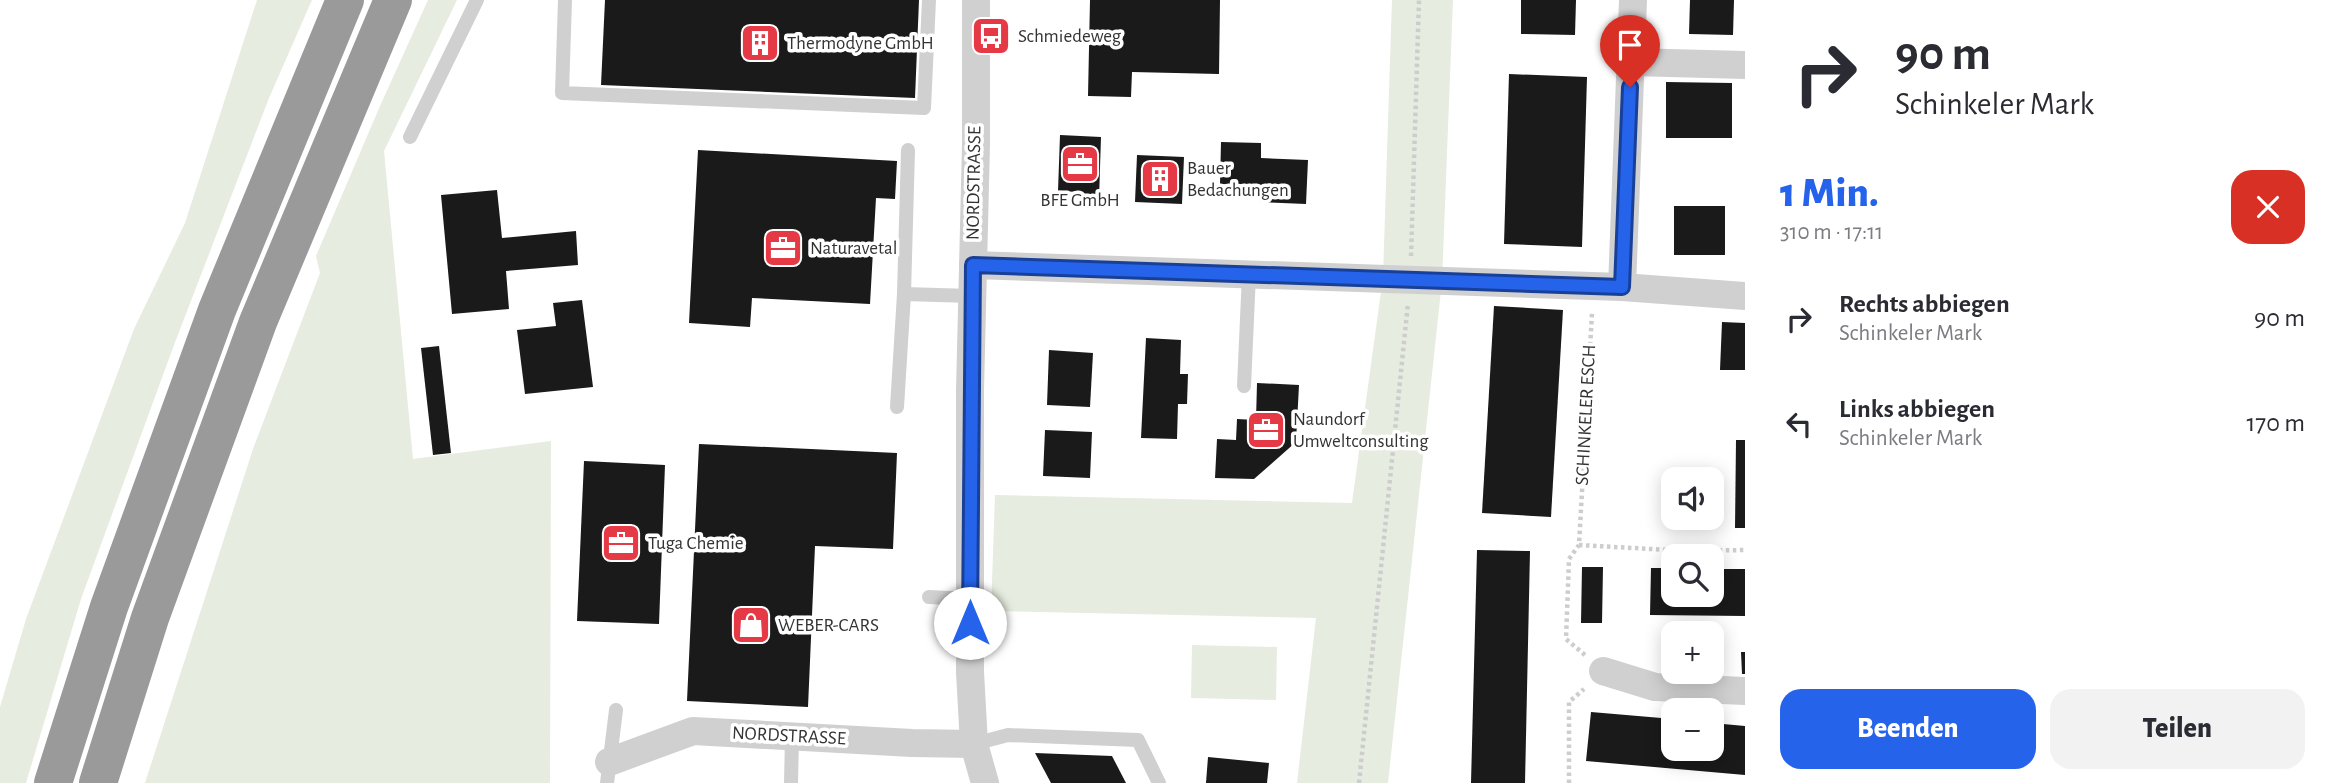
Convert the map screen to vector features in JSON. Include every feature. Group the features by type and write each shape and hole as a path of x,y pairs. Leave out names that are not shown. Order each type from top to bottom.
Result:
{"highway":[{"path":"53,783 109,607 217,310 345,0"},
{"path":"98,783 150,618 258,322 393,0"}],"street":[{"name":"NORDSTRASSE","path":"976,0 970,672 974,744 985,783"},
{"path":"1622,287 1633,0"},
{"path":"1631,62 1745,65"},
{"path":"973,265 1594,285 1745,296"},
{"path":"1603,671 1655,687 1745,691"},
{"name":"NORDSTRASSE","path":"608,772 693,732 974,744"}],"lane":[{"path":"411,137 477,0"},
{"path":"565,0 562,93 924,108 929,0"},
{"path":"897,407 904,294 908,150"},
{"path":"1244,386 1248,274"},
{"path":"904,294 972,296"},
{"path":"929,597 971,599"},
{"path":"608,772 616,709"},
{"path":"974,744 1008,735 1138,740 1159,783"},
{"path":"791,783 792,737"}],"path":[{"path":"1359,783 1410,280 1419,0"},
{"name":"SCHINKELER ESCH","path":"1594,285 1579,545 1569,559 1566,639 1603,671"},
{"path":"1579,545 1745,551"},
{"path":"1569,783 1569,702 1603,671"}],"shaded area":[{"path":"257,0 312,0 269,98 174,345 81,599 26,783 0,783 0,707 26,619 134,329 185,223"},
{"path":"428,0 457,0 384,151 413,459 551,441 550,783 145,783 253,449 320,273 316,256"},
{"path":"1392,0 1453,0 1442,281 1388,783 1297,783 1316,618 991,611 995,495 1352,503 1383,277"},
{"path":"1192,645 1277,647 1276,700 1191,698"}],"building":[{"name":"Thermodyne GmbH","path":"605,0 919,0 915,98 601,85"},
{"path":"1090,0 1220,0 1219,74 1132,72 1131,97 1088,96"},
{"path":"1521,0 1576,0 1575,35 1521,34"},
{"path":"1690,0 1734,0 1733,35 1689,34"},
{"path":"1509,74 1587,77 1582,247 1504,244"},
{"path":"1666,82 1732,83 1732,138 1666,138"},
{"name":"BFE GmbH","path":"1060,135 1101,137 1099,199 1079,198 1079,192 1058,191"},
{"path":"1221,142 1261,143 1261,158 1308,160 1306,204 1260,202 1260,185 1220,184"},
{"name":"Naturavetal","path":"698,150 897,161 895,199 876,198 870,304 752,298 750,327 689,323"},
{"name":"Bauer Bedachungen","path":"1137,155 1184,157 1182,204 1135,202"},
{"path":"497,190 502,238 576,231 578,265 506,271 509,309 452,314 441,195"},
{"path":"1674,206 1725,206 1725,255 1674,255"},
{"path":"582,300 593,387 525,394 517,330 556,326 553,303"},
{"path":"1494,306 1563,310 1551,517 1482,513"},
{"path":"1722,322 1745,323 1745,370 1720,370"},
{"path":"1146,338 1181,340 1180,374 1188,374 1187,404 1178,404 1177,439 1141,438"},
{"path":"439,346 451,453 433,455 421,348"},
{"path":"1049,350 1093,353 1090,407 1047,405"},
{"name":"Naundorf Umweltconsulting","path":"1257,383 1299,385 1296,442 1254,479 1215,478 1217,439 1236,440 1237,419 1256,420"},
{"path":"1045,430 1092,432 1090,478 1043,476"},
{"path":"1736,440 1745,440 1745,528 1735,528"},
{"name":"WEBER-CARS","path":"699,444 897,453 893,549 815,546 808,707 687,701"},
{"name":"Tuga Chemie","path":"584,461 665,465 659,624 577,621"},
{"path":"1477,550 1530,551 1525,783 1471,783"},
{"path":"1582,567 1603,567 1602,623 1581,623"},
{"path":"1651,568 1661,568 1661,607 1724,607 1724,569 1745,569 1745,616 1650,615"},
{"path":"1741,652 1745,652 1745,674 1742,674"},
{"path":"1591,712 1661,718 1661,761 1724,761 1724,724 1745,726 1745,775 1586,761"},
{"path":"1035,753 1112,756 1126,783 1051,783"},
{"path":"1208,757 1269,763 1267,783 1206,783"}],"place":[{"name":"Schmiedeweg","path":"991,36"},
{"name":"Thermodyne GmbH","path":"760,43"},
{"name":"BFE GmbH","path":"1080,164"},
{"name":"Bauer Bedachungen","path":"1160,179"},
{"name":"Naturavetal","path":"783,248"},
{"name":"Naundorf Umweltconsulting","path":"1266,430"},
{"name":"Tuga Chemie","path":"621,543"},
{"name":"WEBER-CARS","path":"751,625"}],"route":[{"path":"970,623 973,265 1622,287 1630,87"}]}
